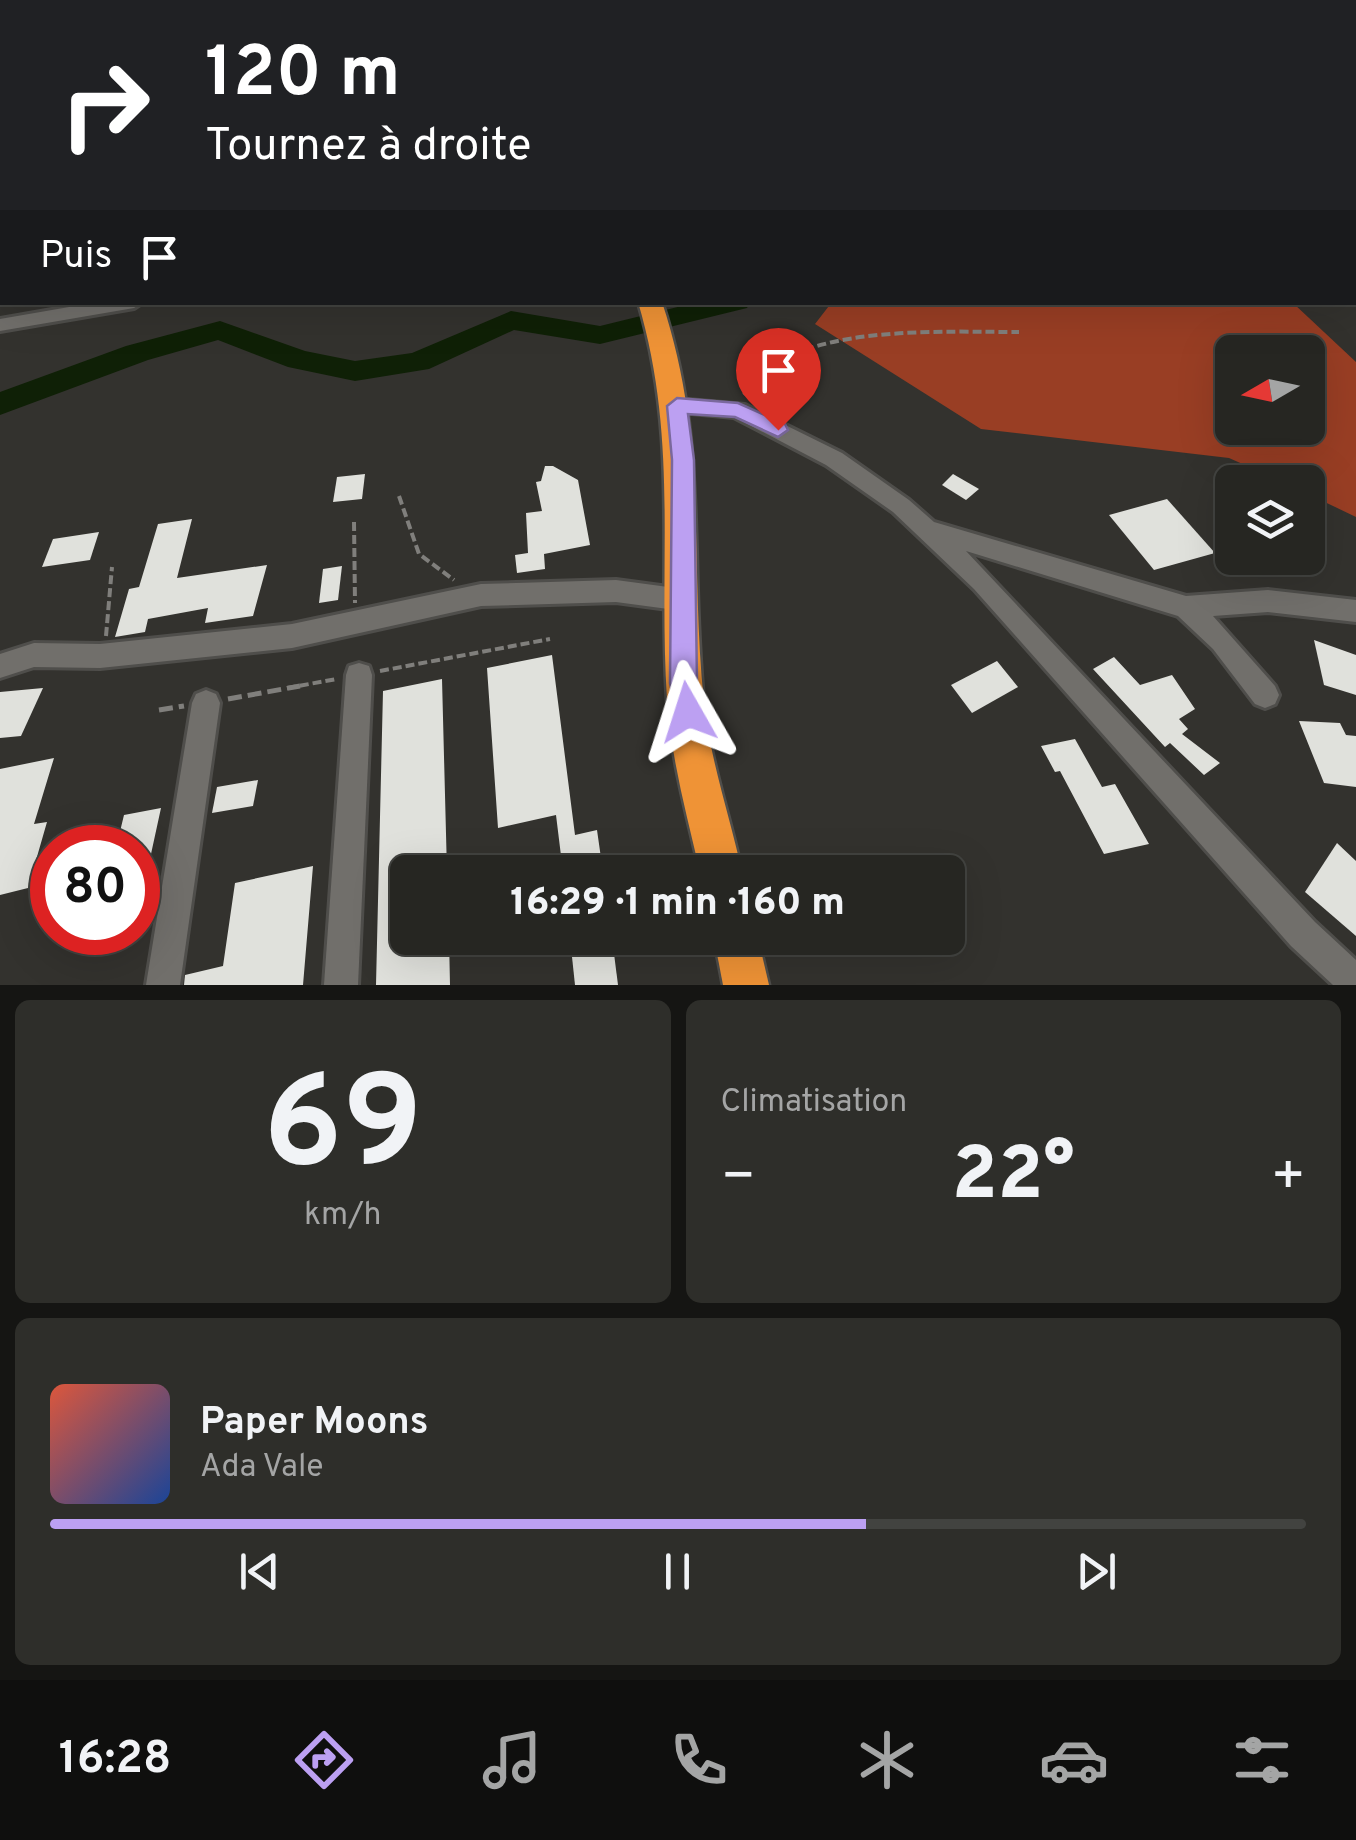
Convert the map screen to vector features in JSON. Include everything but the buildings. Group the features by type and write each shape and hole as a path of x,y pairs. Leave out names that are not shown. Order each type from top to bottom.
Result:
{"highway":[{"path":"653,309 666,348 683,460 684,683 718,855"},
{"path":"740,955 746,985"}],"street":[{"path":"0,326 117,305"},
{"path":"677,406 738,410 834,460 902,506 984,582 1290,920 1356,983"},
{"path":"926,529 1186,607 1268,602 1356,611"},
{"path":"0,666 34,655 100,656 292,636 468,598 616,592 682,600"},
{"path":"1186,607 1222,641 1265,696"},
{"path":"341,985 360,675"},
{"path":"163,985 206,703"}],"path":[{"path":"738,410 750,379 790,355 924,331 1019,332"},
{"path":"399,496 419,554 448,574 468,598"},
{"path":"354,522 355,622"},
{"path":"100,656 110,621 112,566"}],"shaded area":[{"path":"830,305 1295,305 1356,362 1356,517 1325,502 1325,465 1245,465 1229,458 981,429 815,324"}],"waterway":[{"path":"0,404 137,353 220,330 299,360 355,371 418,362 511,320 600,335 725,305"}],"route":[{"path":"688,712 682,600 683,460 677,406 738,410 778,430"}]}
